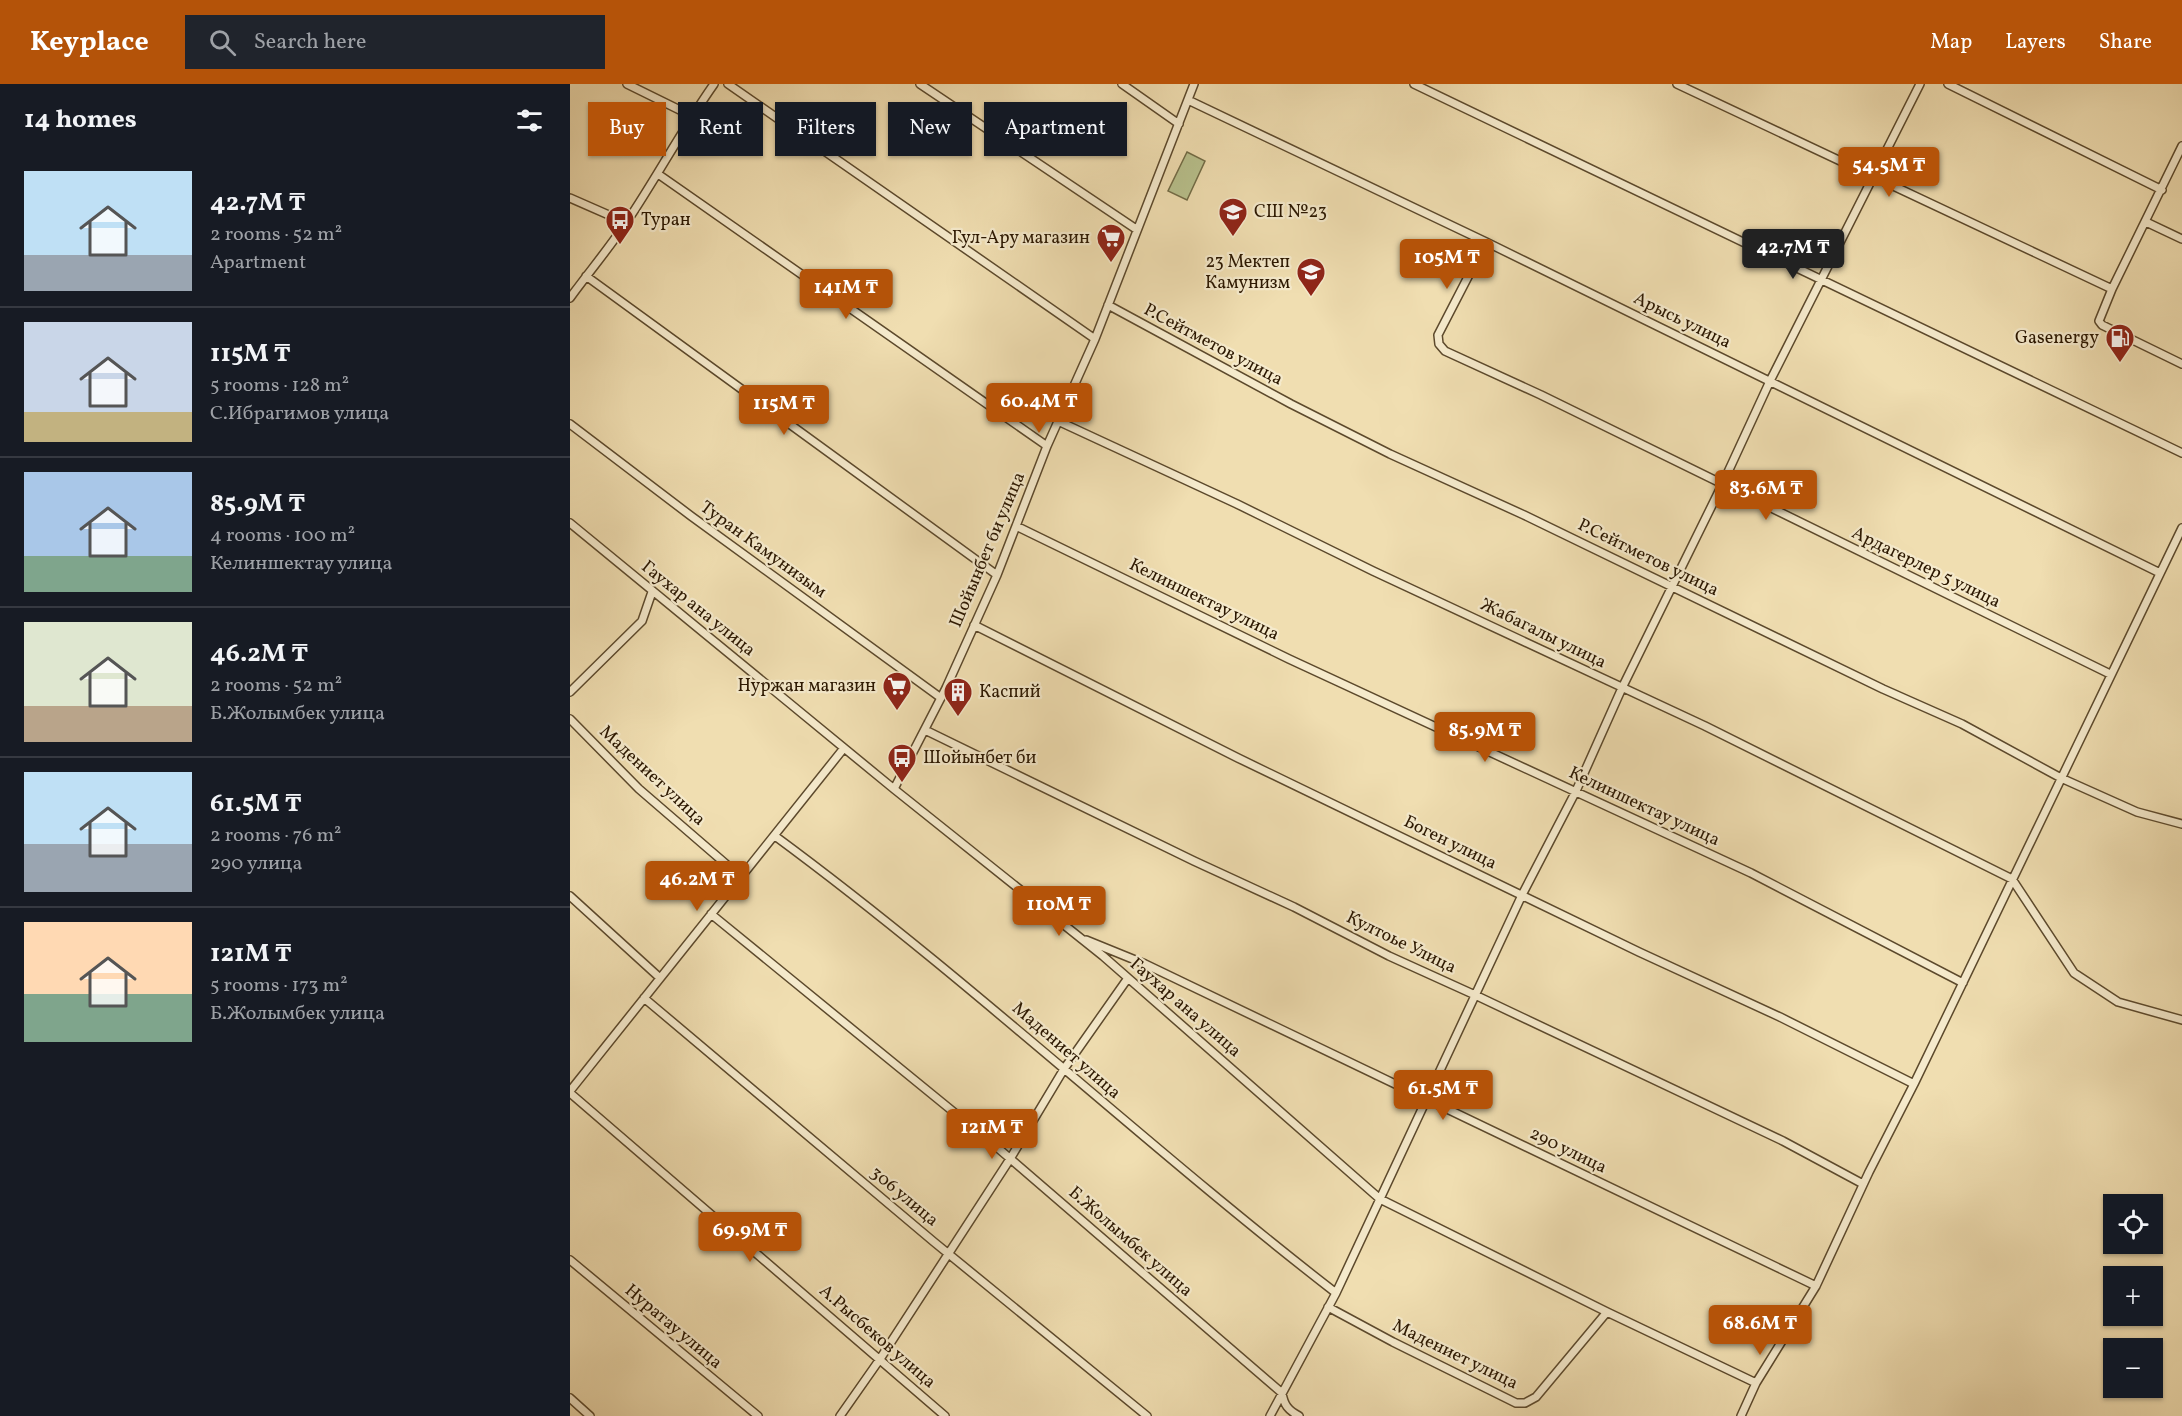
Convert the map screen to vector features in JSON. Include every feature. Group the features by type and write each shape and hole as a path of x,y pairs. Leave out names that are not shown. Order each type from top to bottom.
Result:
{"street":[{"path":"627,84 678,109"},
{"path":"702,102 714,84"},
{"path":"728,84 1095,339"},
{"path":"920,84 1136,229"},
{"path":"1122,84 1179,124"},
{"name":"Шойынбет би улица","path":"894,789 941,698 997,575 1047,446 1095,339 1194,84"},
{"path":"1414,84 2182,453"},
{"path":"1677,84 2112,289"},
{"path":"1270,1416 1336,1293 1522,895 1576,791 1622,688 1722,485 1770,381 1920,84"},
{"path":"1948,84 2163,190"},
{"name":"Арысь улица","path":"1188,100 1486,242 2160,573"},
{"path":"570,298 627,223 678,140"},
{"path":"2182,146 2163,190 2112,289 2099,321 2102,325 2182,364"},
{"path":"658,174 1047,446"},
{"path":"570,198 627,223"},
{"path":"2146,222 2182,239"},
{"name":"Ардагерлер 5 улица","path":"1486,242 1438,335 1439,344 1445,351 1541,395 2110,674"},
{"path":"586,276 997,575"},
{"name":"Р.Сейтметов улица","path":"1108,305 1370,444 1672,586 1883,689 1962,724 2061,778 2137,812 2182,824"},
{"name":"Жабагалы улица","path":"1058,421 1725,736 2012,879"},
{"name":"Туран Камунизым","path":"570,424 691,516 941,698"},
{"name":"Гаухар ана улица","path":"570,524 1078,936 1380,1199 1579,1299 1756,1383"},
{"name":"Келиншектау улица","path":"1016,526 1289,659 1751,873 1963,983"},
{"path":"1741,1416 1756,1383 1816,1286 1863,1184 1914,1084 2182,528"},
{"path":"570,692 642,621 652,592"},
{"name":"Боген улица","path":"974,625 1228,753 1780,1017 1914,1084"},
{"name":"Мадениет улица","path":"570,718 639,789 741,878"},
{"name":"Култоье Улица","path":"925,730 1294,907 1389,956 1783,1141 1863,1184"},
{"path":"570,1092 844,748"},
{"name":"Мадениет улица","path":"775,836 910,939 1212,1194 1336,1293"},
{"path":"2012,879 2074,974 2118,1002 2182,1020"},
{"path":"570,896 660,978"},
{"name":"Б.Жолымбек улица","path":"711,914 1010,1159 1282,1393 1284,1404 1289,1411 1299,1416"},
{"name":"290 улица","path":"1078,936 1145,964 1816,1286"},
{"path":"840,1416 880,1359 1010,1159 1064,1069 1128,978"},
{"name":"306 улица","path":"644,998 948,1254 1147,1416"},
{"name":"А.Рысбеков улица","path":"570,1092 945,1416"},
{"name":"Нуратау улица","path":"570,1260 758,1416"},
{"name":"Мадениет улица","path":"1328,1308 1516,1403 1525,1403 1536,1397 1607,1312"},
{"path":"570,1398 590,1416"}],"green space":[{"path":"1187,152 1205,161 1187,200 1168,191"}],"place":[{"name":"СШ №23","path":"1233,238"},
{"name":"Туран","path":"620,246"},
{"name":"Гул-Ару магазин","path":"1111,264"},
{"name":"23 Мектеп Камунизм","path":"1311,298"},
{"name":"Gasenergy","path":"2120,364"},
{"name":"Нуржан магазин","path":"897,712"},
{"name":"Каспий","path":"958,718"},
{"name":"Шойынбет би","path":"902,784"}]}
